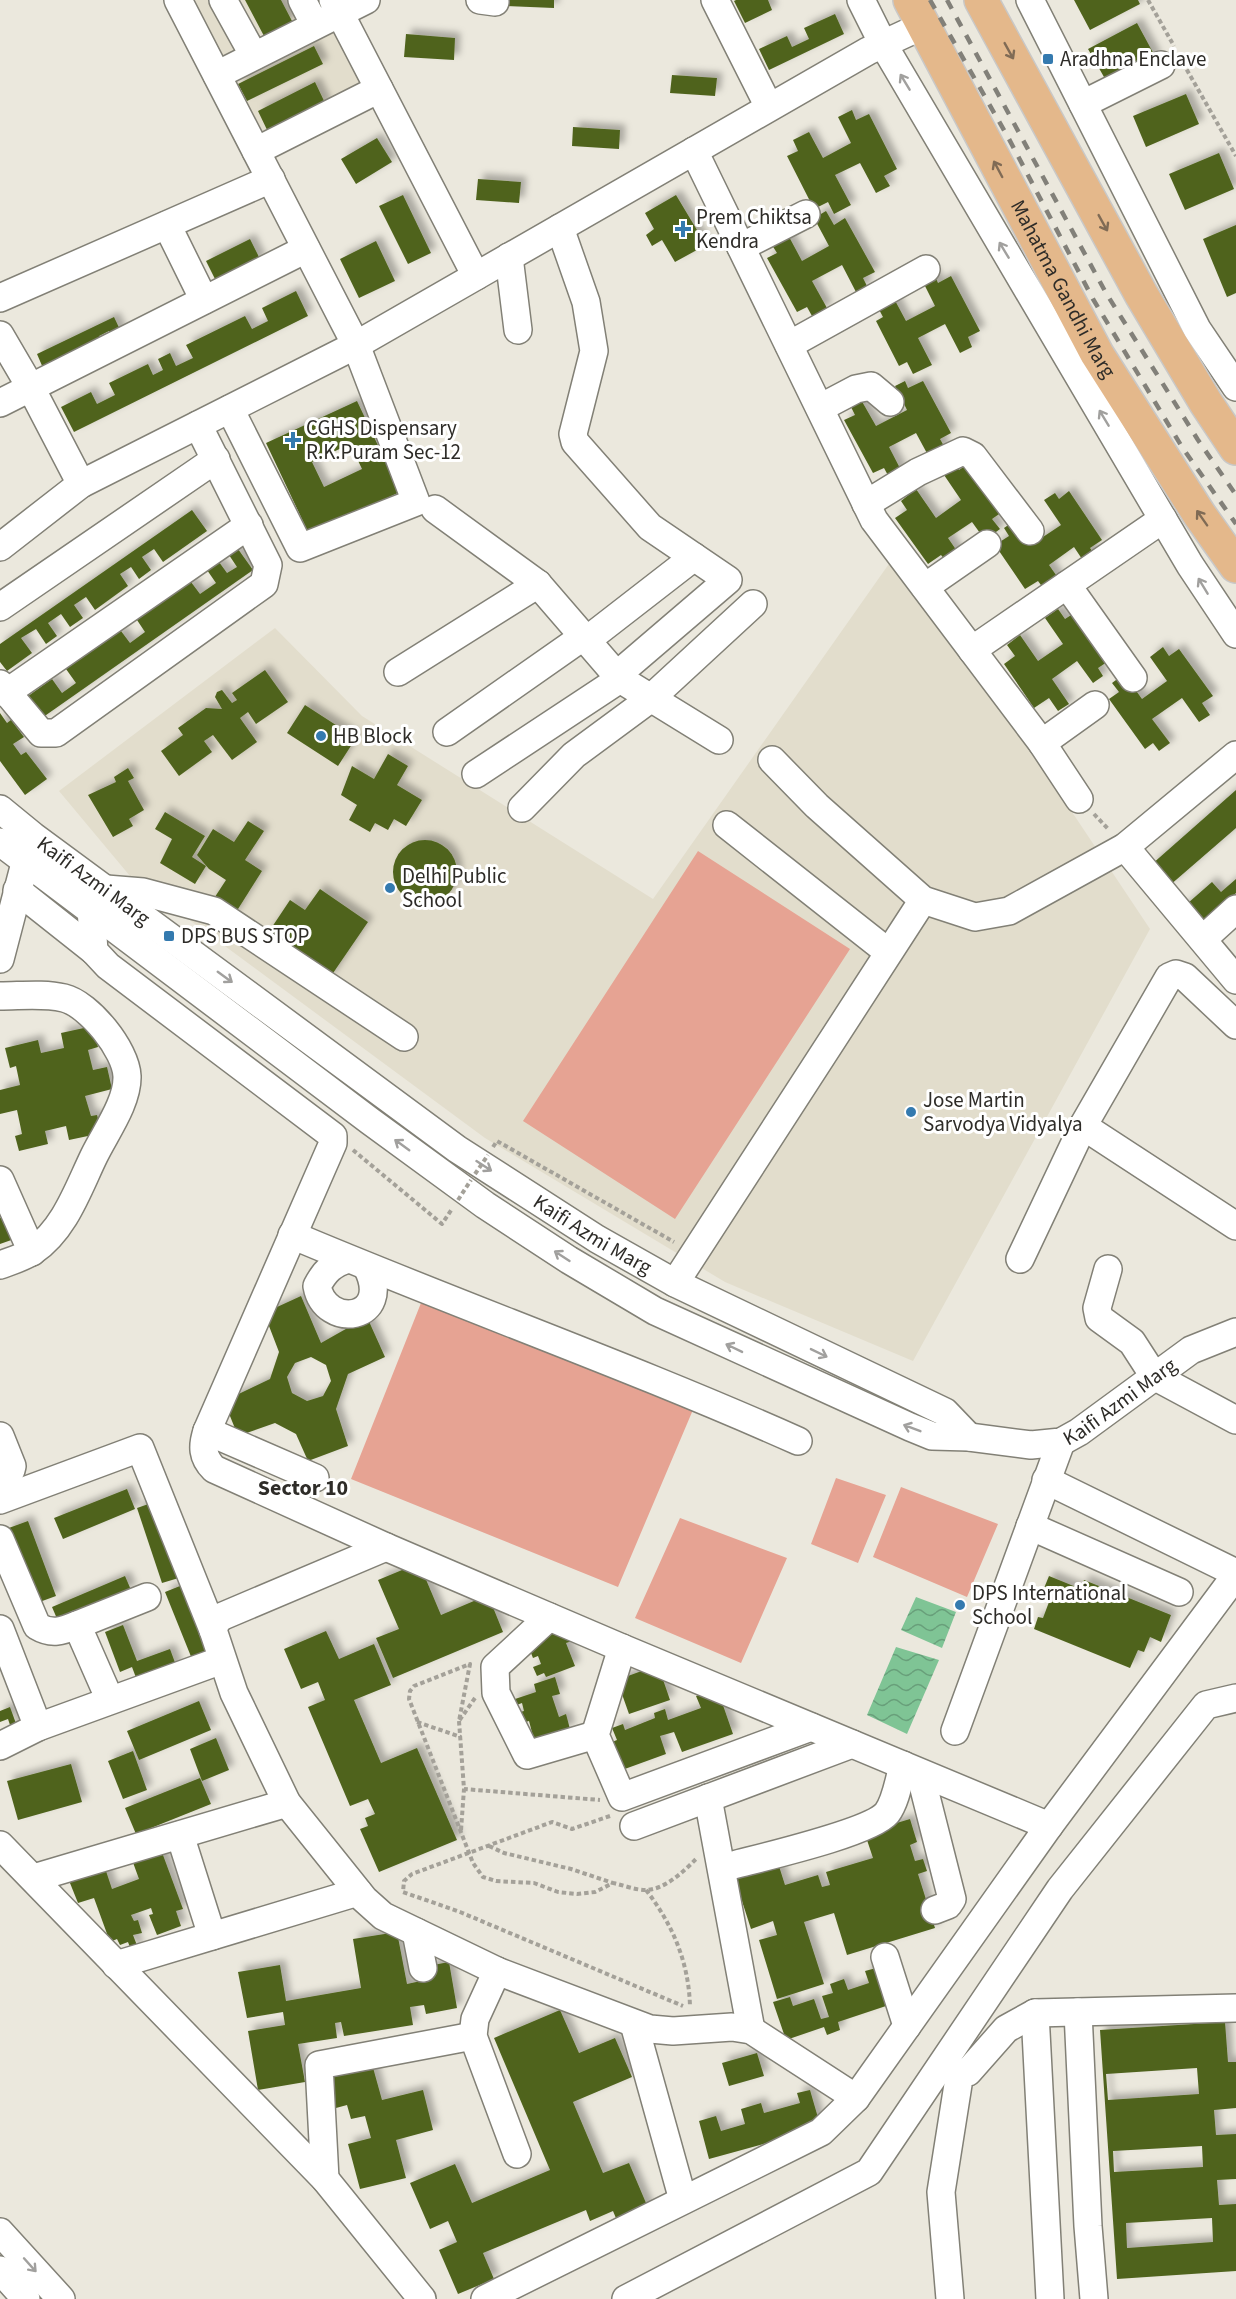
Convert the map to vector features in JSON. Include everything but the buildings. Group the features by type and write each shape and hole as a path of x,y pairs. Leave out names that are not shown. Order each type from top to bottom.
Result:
{"main road":[{"path":"981,0 1142,294 1206,404 1236,448"},
{"name":"Mahatma Gandhi Marg","path":"916,13 1097,354 1199,514 1236,566"}],"street":[{"path":"178,0 356,345 416,501 300,548 230,409"},
{"path":"223,0 254,56"},
{"path":"302,0 315,25"},
{"path":"217,75 315,25 337,7 366,0"},
{"path":"715,0 769,107"},
{"path":"861,0 883,44 1163,519 1208,594 1236,634"},
{"path":"1030,0 1197,329 1234,376 1206,404"},
{"path":"337,7 476,276"},
{"path":"0,547 81,484 356,345 769,107 883,44 916,13"},
{"path":"1083,104 1174,60"},
{"path":"256,151 379,89"},
{"path":"694,151 874,520 1042,743 1078,799"},
{"path":"0,298 270,179"},
{"path":"741,247 806,214"},
{"path":"167,225 204,300"},
{"path":"477,774 618,677 728,580 650,527 575,442 573,434 594,351 586,302 560,228"},
{"path":"0,403 306,249"},
{"path":"509,257 518,330"},
{"path":"789,345 926,270"},
{"path":"0,335 31,388 81,484"},
{"path":"820,408 856,389 871,386 891,402"},
{"path":"198,425 216,459 249,525 268,565 264,584 56,733 41,733 3,689 249,525"},
{"path":"866,504 958,452 969,452 1030,531"},
{"path":"0,607 216,459"},
{"path":"435,509 538,584 618,677 719,740"},
{"path":"972,650 1163,519"},
{"path":"924,587 987,544"},
{"path":"447,732 586,638 694,557"},
{"path":"398,672 538,584"},
{"path":"1067,585 1133,678"},
{"path":"522,808 574,755 650,699 753,604"},
{"path":"1042,743 1095,705"},
{"path":"772,760 824,812 923,900 975,917 993,916 1009,911 1125,847 1236,756"},
{"name":"Kaifi Azmi Marg","path":"0,809 29,848 457,1149 597,1239 675,1283 945,1412 969,1437 1031,1445 1061,1442 1079,1432 1191,1350 1236,1332"},
{"path":"728,825 888,951"},
{"path":"0,842 29,848 0,959"},
{"path":"1125,847 1236,980"},
{"path":"17,890 94,951 108,966 331,1132 333,1143 207,1431 203,1450 207,1462 214,1469 386,1547 549,1617 1049,1826"},
{"path":"99,899 143,892 214,911 404,1037"},
{"path":"94,951 99,899"},
{"path":"99,899 379,1128 485,1205 579,1266 655,1311 875,1413 932,1436 969,1437"},
{"path":"675,1283 923,900"},
{"path":"1203,939 1236,909"},
{"path":"1020,1259 1083,1126 1169,977 1176,974 1185,977 1236,1025"},
{"path":"0,996 37,995 64,998 79,1004 112,1040 122,1057 127,1076 122,1100 66,1215 47,1240 32,1252 0,1265"},
{"path":"1083,1126 1236,1226"},
{"path":"0,1180 32,1252"},
{"path":"292,1235 704,1399 798,1441"},
{"path":"1108,1269 1097,1308 1099,1317 1132,1342 1154,1376 1236,1420"},
{"path":"207,1431 315,1478"},
{"path":"0,1436 12,1466 11,1470 0,1477"},
{"path":"954,1731 1061,1442"},
{"path":"0,1500 140,1448 213,1630 234,1693 287,1803 358,1892 383,1916 497,1971 650,2029 673,2031 732,2027 751,2030 856,2098"},
{"path":"485,2299 821,2132 856,2098 1049,1826 1236,1574 1046,1480"},
{"path":"1030,1526 1179,1592"},
{"path":"0,1539 37,1626 47,1632 56,1632 77,1625 147,1597"},
{"path":"213,1630 217,1620 223,1616 386,1547"},
{"path":"549,1617 495,1667 496,1693 527,1755 595,1734"},
{"path":"77,1625 110,1700"},
{"path":"0,1629 11,1691 38,1727"},
{"path":"622,1648 595,1734 622,1797 811,1727"},
{"path":"0,1746 38,1727 222,1660"},
{"path":"626,2299 868,2172 1060,1889 1206,1705 1236,1698"},
{"path":"634,1826 852,1744"},
{"path":"722,1869 833,1838 880,1820 912,1769"},
{"path":"912,1769 952,1899 948,1905 935,1910"},
{"path":"668,1780 683,1808"},
{"path":"708,1798 751,2030"},
{"path":"34,1878 287,1803"},
{"path":"180,1834 212,1936"},
{"path":"2,1851 34,1878 325,2179 422,2299"},
{"path":"116,1965 358,1892"},
{"path":"416,1932 423,1968"},
{"path":"885,1957 908,2026"},
{"path":"497,1971 475,2019 473,2036 517,2154"},
{"path":"950,2299 941,2192 960,2072 968,2072 1006,2029 1035,2013 1236,2008"},
{"path":"1078,2012 1088,2226 1094,2299"},
{"path":"1035,2013 1050,2299"},
{"path":"634,2024 683,2200"},
{"path":"325,2179 319,2065 473,2036"},
{"path":"0,2232 61,2299"},
{"path":"0,2270 26,2299"}],"path":[{"path":"1148,0 1174,60 1236,156"},
{"path":"1078,799 1125,847"},
{"path":"331,1132 442,1224 471,1180"},
{"path":"475,1174 497,1141 694,1253"},
{"path":"461,1832 464,1789 459,1721 470,1664 410,1691 409,1699 417,1722 461,1832 469,1852 483,1877 496,1881 521,1881 558,1892 577,1894 595,1892 613,1882"},
{"path":"459,1721 482,1690"},
{"path":"417,1722 461,1737"},
{"path":"464,1789 606,1800 603,1796"},
{"path":"611,1807 616,1814 572,1829 552,1822 412,1874 404,1881 403,1892 460,1912 691,2009 690,1983 672,1929 646,1890"},
{"path":"488,1845 504,1853 646,1890 658,1887 676,1877 698,1857 700,1851"}],"shaded area":[{"path":"184,0 327,0 371,86 258,144"},
{"path":"898,551 1150,929 913,1361 725,1282 485,1138 130,876 59,791 275,628 362,716 653,899"},
{"path":"698,851 850,949 675,1219 523,1121"},
{"path":"421,1303 695,1405 618,1587 351,1479"},
{"path":"836,1478 886,1495 858,1563 811,1544"},
{"path":"901,1487 998,1524 967,1597 873,1557"},
{"path":"680,1518 787,1558 741,1663 635,1618"}],"water":[{"path":"916,1597 956,1612 942,1648 901,1630"},
{"path":"896,1647 939,1660 907,1734 867,1715"}],"railway":[{"path":"930,0 1009,139 1093,299 1182,447 1236,524"},
{"path":"947,0 1106,293 1198,440 1236,495"}],"place":[{"name":"Aradhna Enclave","path":"1048,59"},
{"name":"Prem Chiktsa Kendra","path":"683,229"},
{"name":"CGHS Dispensary R.K.Puram Sec-12","path":"293,440"},
{"name":"HB Block","path":"321,736"},
{"name":"Delhi Public School","path":"390,888"},
{"name":"DPS BUS STOP","path":"169,936"},
{"name":"Jose Martin Sarvodya Vidyalya","path":"911,1112"},
{"name":"DPS International School","path":"960,1605"}],"district":[{"name":"Sector 10","path":"303,1488"}]}
